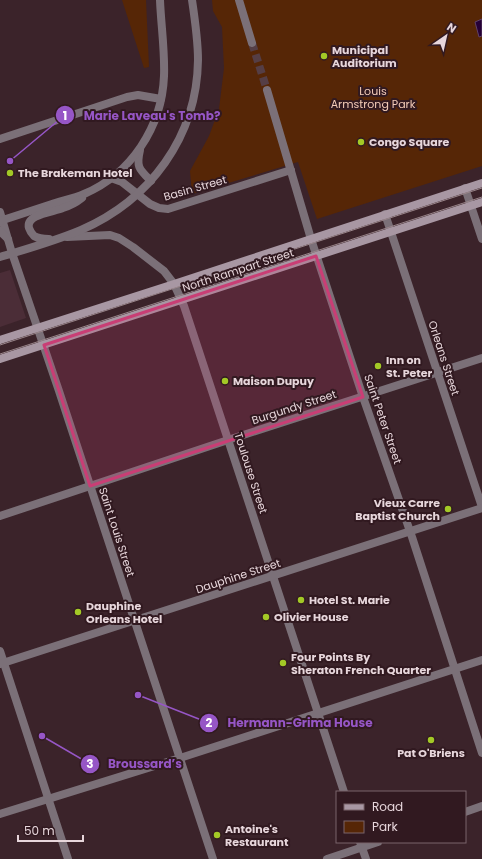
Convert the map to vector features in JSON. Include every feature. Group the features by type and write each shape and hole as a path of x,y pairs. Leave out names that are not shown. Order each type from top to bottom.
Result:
{"main road":[{"name":"North Rampart Street","path":"0,340 482,183"},
{"name":"North Rampart Street","path":"0,359 482,202"}],"street":[{"path":"1,218 84,194 92,190 111,178 125,166 140,147 154,124 161,99 164,76 160,0"},
{"path":"0,258 64,237 110,215 138,194 151,181 166,161 176,145 189,116 197,77 198,61 192,0"},
{"path":"239,0 252,43"},
{"name":"Saint Peter Street","path":"267,90 316,256 410,532 482,753"},
{"path":"0,139 127,97 138,95 161,99"},
{"path":"140,147 138,166 151,181"},
{"name":"Basin Street","path":"111,178 122,182 150,204 158,208 168,209 291,170"},
{"path":"465,188 482,239"},
{"path":"64,237 41,240 32,234 29,229 31,220 36,216 63,208 81,199 92,190"},
{"name":"Orleans Street","path":"385,214 482,508"},
{"name":"Saint Louis Street","path":"1,218 213,859"},
{"path":"0,231 8,239"},
{"name":"Toulouse Street","path":"64,237 110,235 119,238 158,265 174,284 182,300 344,791"},
{"name":"Burgundy Street","path":"0,516 482,358"},
{"name":"Dauphine Street","path":"2,664 482,508"},
{"path":"0,651 2,664 49,799 68,859"},
{"path":"0,814 180,758 482,660"},
{"path":"466,812 482,806"},
{"path":"326,859 361,845 372,843"},
{"path":"361,845 366,859"}],"highlighted area":[{"path":"316,256 363,397 90,486 44,345"}],"shaded area":[{"path":"482,19 482,36 479,37 475,22"},
{"path":"10,270 26,318 0,327 0,273"}],"green space":[{"path":"122,0 146,0 149,67 144,68"},
{"name":"Louis Armstrong Park","path":"212,0 482,0 482,166 317,219 298,162 192,194 190,171 209,136 219,109 224,68 222,27 213,11"}],"tunnel":[{"path":"252,43 267,90"}],"tram line":[{"path":"0,345 482,188"},
{"path":"0,354 482,197"}],"place":[{"name":"Municipal Auditorium","path":"324,56"},
{"name":"Congo Square","path":"361,142"},
{"name":"Marie Laveau's Tomb?","path":"10,161"},
{"name":"The Brakeman Hotel","path":"10,173"},
{"name":"Inn on St. Peter","path":"378,366"},
{"name":"Maison Dupuy","path":"225,381"},
{"name":"Vieux Carre Baptist Church","path":"448,509"},
{"name":"Hotel St. Marie","path":"301,600"},
{"name":"Dauphine Orleans Hotel","path":"78,612"},
{"name":"Olivier House","path":"266,617"},
{"name":"Four Points By Sheraton French Quarter","path":"283,663"},
{"name":"Hermann-Grima House","path":"138,695"},
{"name":"Broussard’s","path":"42,736"},
{"name":"Pat O'Briens","path":"431,740"},
{"name":"Antoine's Restaurant","path":"217,835"}]}
